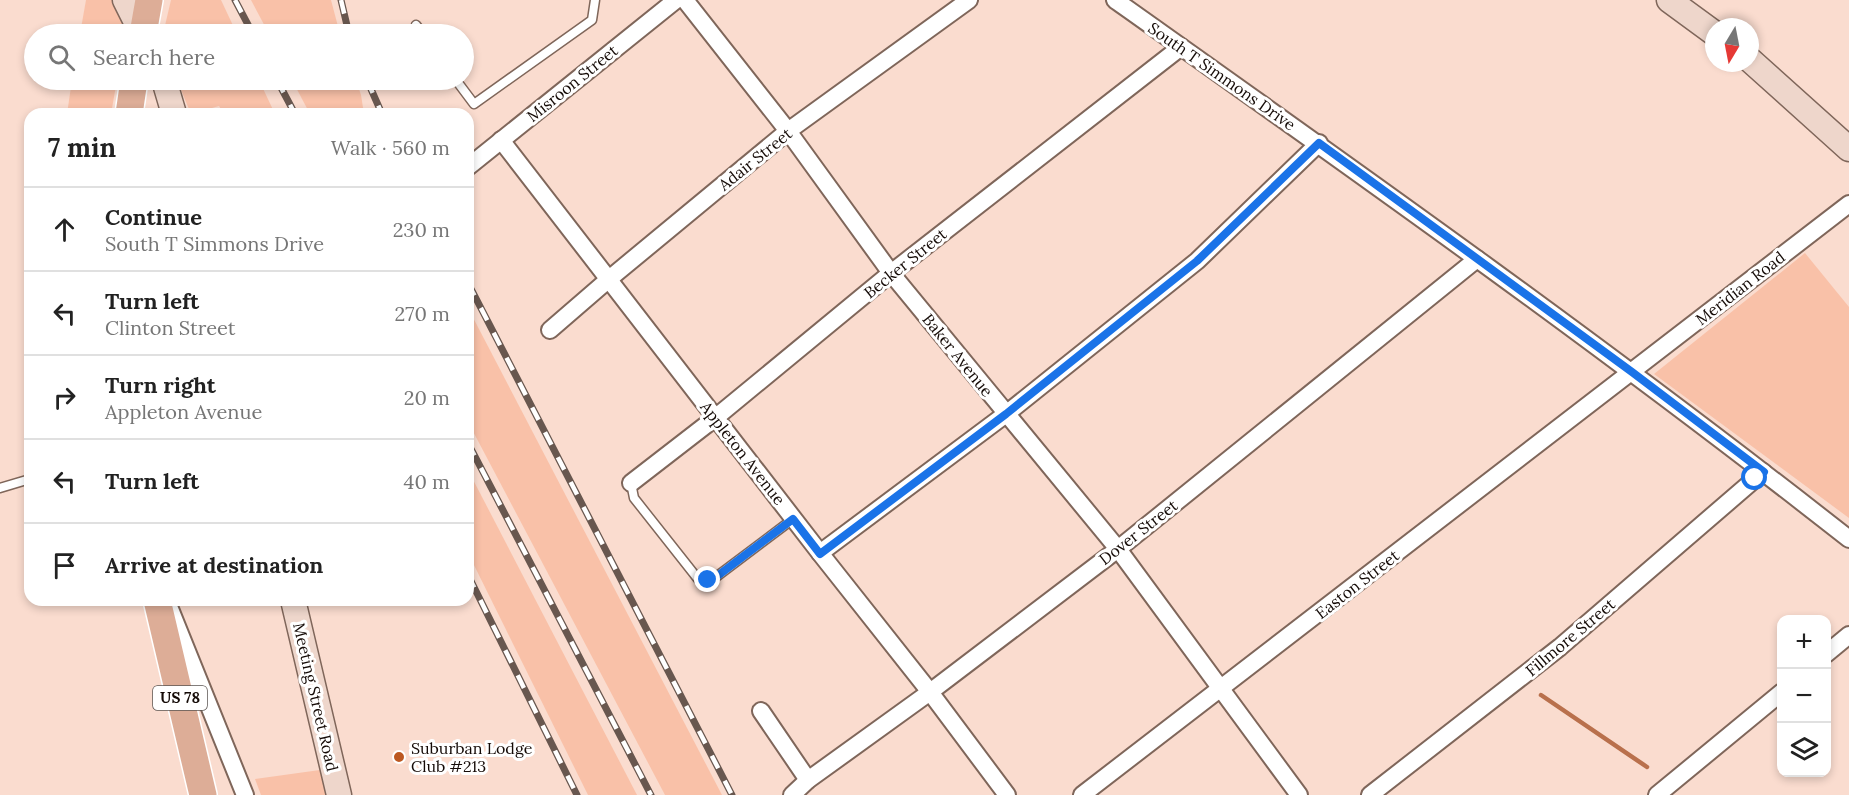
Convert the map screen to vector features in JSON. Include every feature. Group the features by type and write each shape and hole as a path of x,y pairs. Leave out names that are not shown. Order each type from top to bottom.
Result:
{"main road":[{"path":"144,24 149,0"},
{"path":"130,108 133,90"},
{"name":"US 78","path":"158,606 203,795"}],"street":[{"path":"125,0 137,24"},
{"name":"Misroon Street","path":"474,162 676,0"},
{"name":"Baker Avenue","path":"685,0 788,130 891,273 1118,549 1299,795"},
{"name":"Adair Street","path":"550,330 788,130 969,0"},
{"name":"South T Simmons Drive","path":"1115,0 1319,143 1632,372 1849,539"},
{"path":"1669,0 1705,26"},
{"name":"Becker Street","path":"631,483 715,418 891,273 1181,47"},
{"path":"1759,68 1849,148"},
{"path":"167,90 172,108"},
{"name":"Appleton Avenue","path":"501,140 820,554 930,692 1007,795"},
{"path":"820,554 1006,414 1197,261 1319,143"},
{"name":"Meridian Road","path":"1632,372 1849,204"},
{"name":"Dover Street","path":"792,795 808,780 930,692 1118,549 1477,259"},
{"name":"Easton Street","path":"1082,795 1632,372"},
{"name":"Fillmore Street","path":"1370,795 1560,647 1764,472"},
{"path":"169,606 245,795"},
{"name":"Meeting Street Road","path":"294,606 339,795"},
{"path":"1831,651 1849,635"},
{"path":"1657,795 1777,696"},
{"path":"761,711 808,780"}],"lane":[{"path":"464,90 474,104 592,20 595,0"},
{"path":"0,488 24,481"},
{"path":"631,483 634,498 698,579 708,580 716,577 793,519"}],"shaded area":[{"path":"86,0 115,0 127,24 82,24"},
{"path":"171,0 221,0 232,24 165,24"},
{"path":"251,0 331,0 337,24 264,24"},
{"path":"71,90 115,90 112,108 68,108"},
{"path":"181,90 264,90 272,108 220,108 219,106 189,108"},
{"path":"297,90 359,90 363,108 307,108"},
{"path":"1805,253 1849,307 1849,518 1654,374"},
{"path":"474,320 722,795 665,795 474,433"},
{"path":"474,482 637,795 588,795 474,565"},
{"path":"327,769 333,795 261,795 255,779"}],"waterway":[{"path":"1541,695 1647,767"}],"railway":[{"path":"235,0 248,24"},
{"path":"341,0 347,24"},
{"path":"282,90 292,108"},
{"path":"371,90 379,108"},
{"path":"474,295 732,795"},
{"path":"474,455 651,795"},
{"path":"474,587 577,795"}],"place":[{"name":"Suburban Lodge Club #213","path":"399,757"}],"route":[{"path":"708,580 716,577 793,519 820,554 1006,414 1197,261 1319,143 1632,372 1764,472 1755,478"}]}
